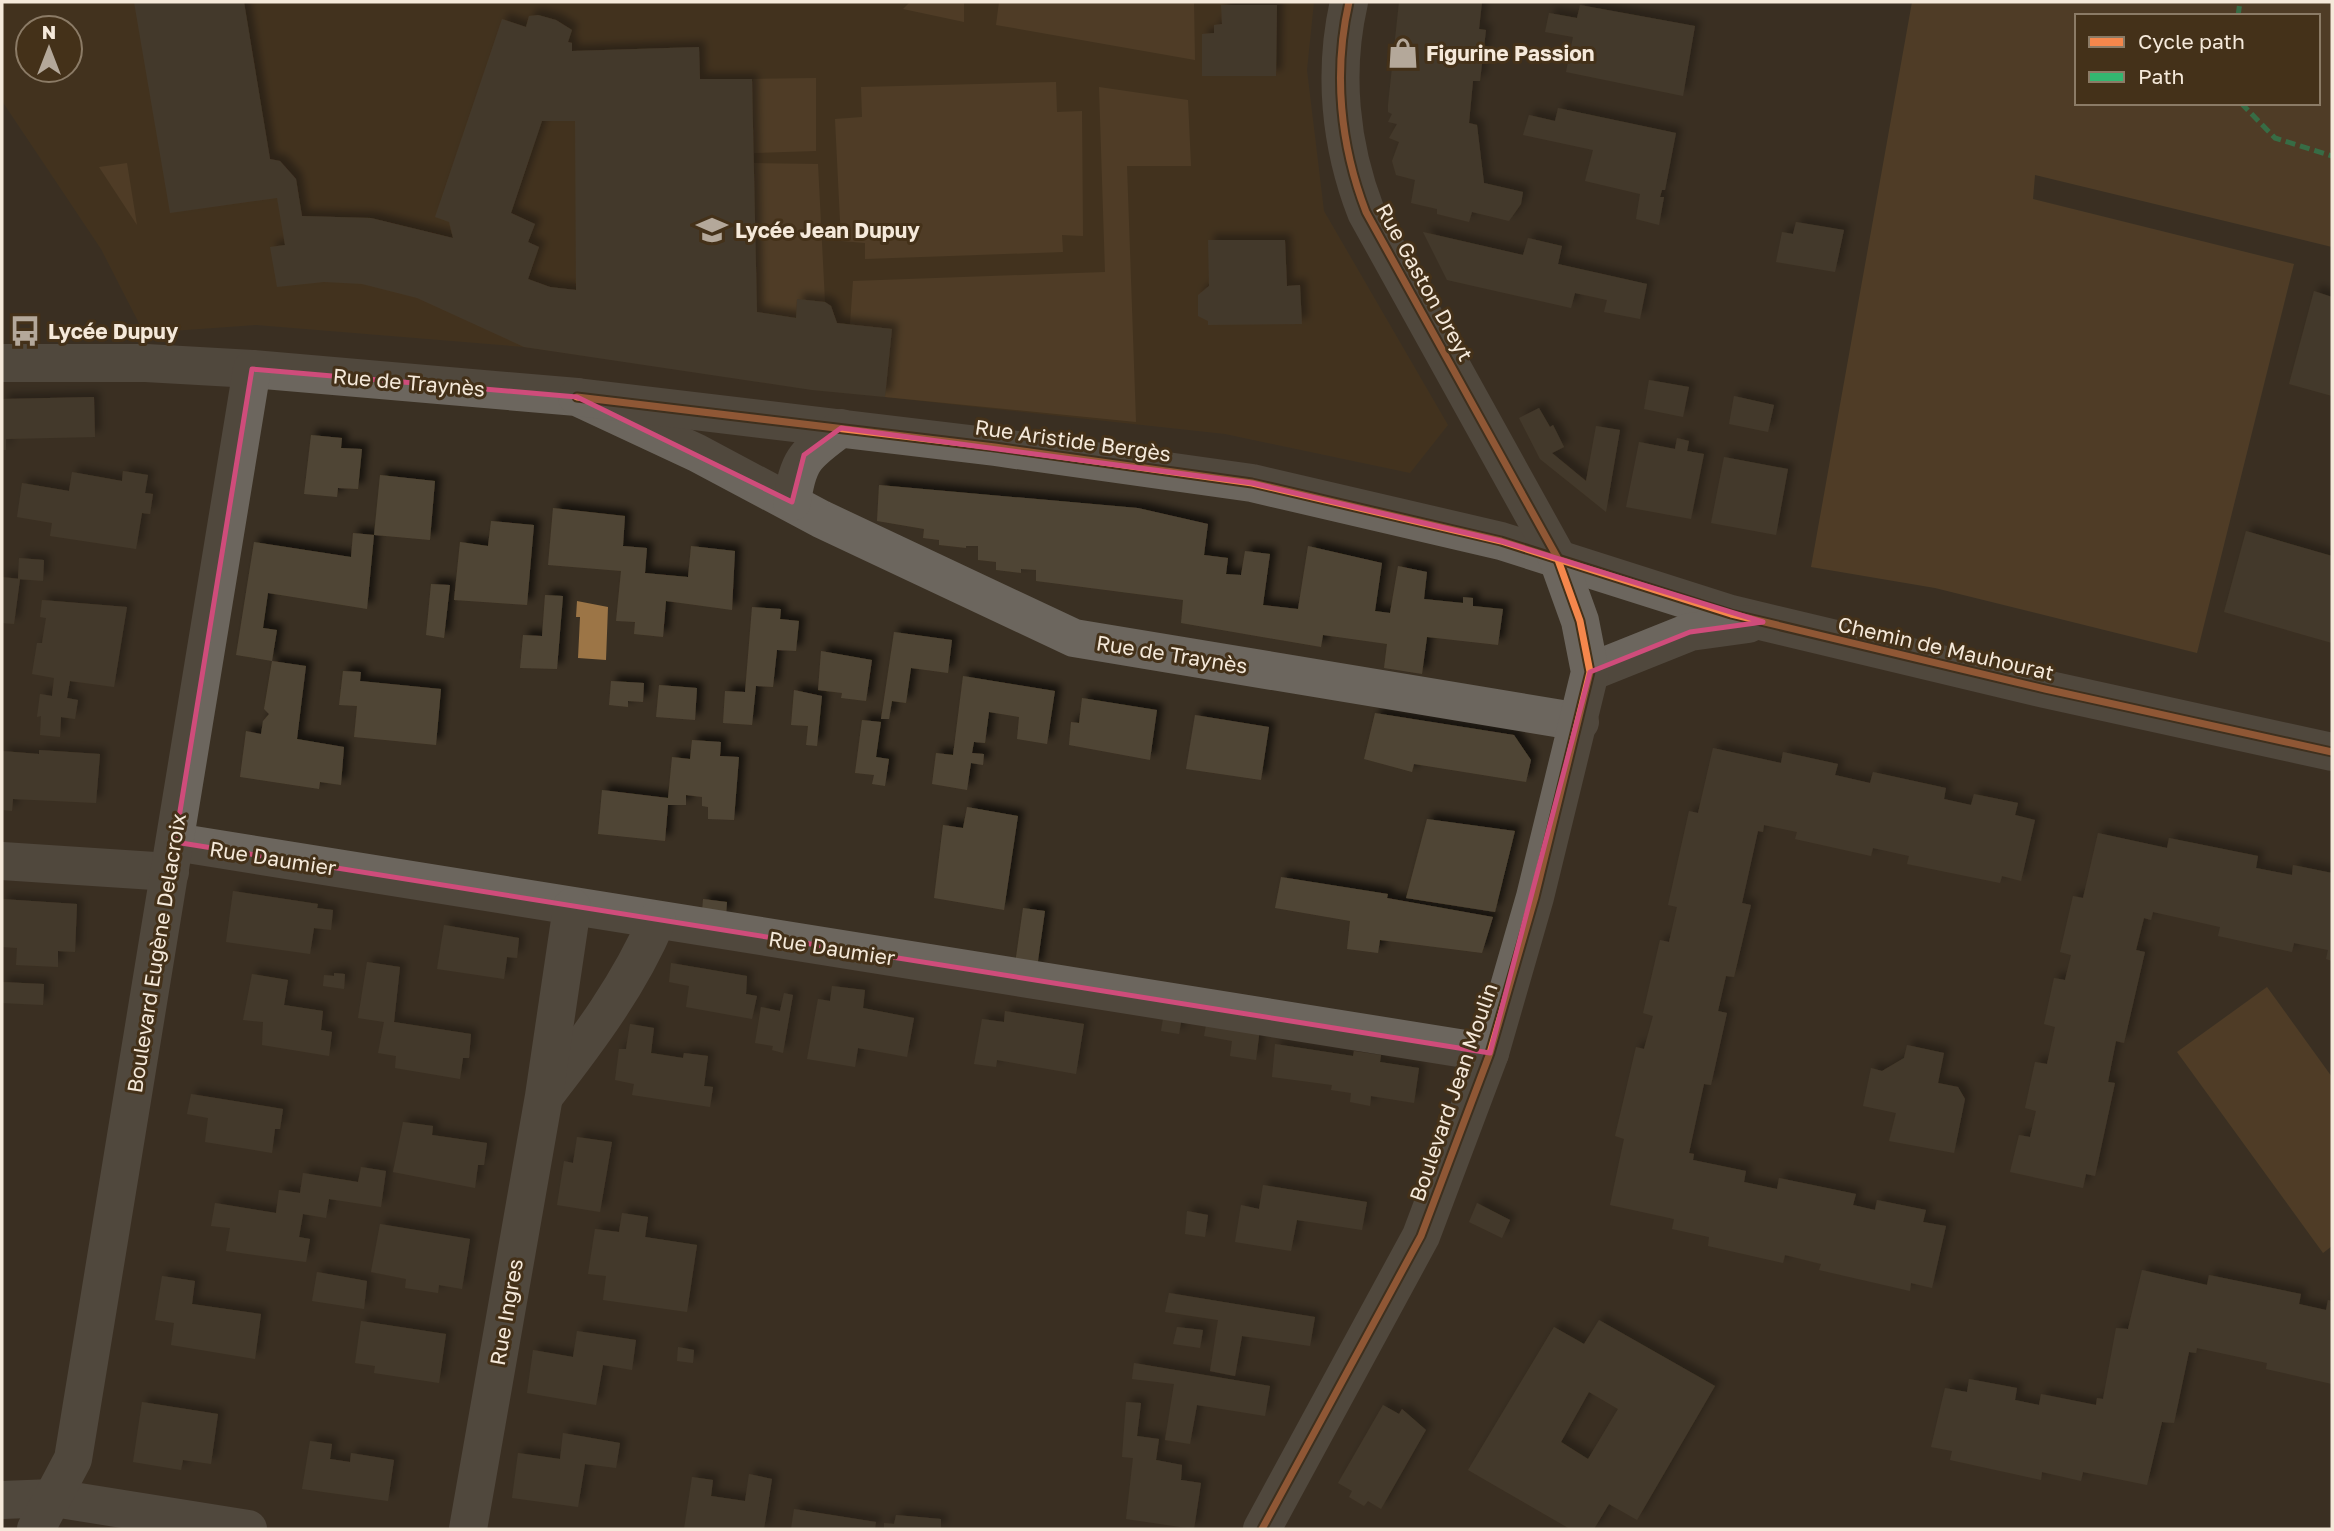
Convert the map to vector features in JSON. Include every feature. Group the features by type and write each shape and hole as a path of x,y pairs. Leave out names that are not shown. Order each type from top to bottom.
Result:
{"street":[{"name":"Rue Gaston Dreyt","path":"1349,2 1342,33 1342,121 1358,192 1366,212 1557,556"},
{"name":"Rue de Traynès","path":"2,363 146,363 252,369 577,397 792,502 821,519 1074,638 1580,722"},
{"name":"Boulevard Eugène Delacroix","path":"45,1514 73,1459 252,369"},
{"name":"Rue Aristide Bergès","path":"577,397 841,428 1252,483 1557,556"},
{"path":"792,502 795,480 804,456 841,428"},
{"name":"Chemin de Mauhourat","path":"1557,556 1731,614 2057,692 2332,752"},
{"name":"Boulevard Jean Moulin","path":"1262,1529 1421,1236 1490,1054 1535,897 1590,673 1580,621 1557,556"},
{"name":"Chemin de Mauhourat","path":"1590,673 1690,632 1763,622"},
{"name":"Rue Daumier","path":"2,861 172,857 572,907 1490,1054"},
{"name":"Rue Ingres","path":"468,1529 544,1096 572,907"},
{"name":"Rue Ingres","path":"544,1096 583,1046 642,956 657,920"},
{"path":"2,1500 45,1514 248,1529"}],"highlighted area":[{"path":"252,369 577,397 792,502 804,455 841,428 1252,483 1501,541 1763,622 1690,632 1590,672 1490,1053 175,842"}],"shaded area":[{"name":"Lycée Jean Dupuy","path":"2,2 1314,2 1307,70 1324,211 1448,425 1410,473 1225,434 885,397 524,347 256,325 144,333 101,249 2,101"},
{"path":"910,2 964,2 964,22 903,9"},
{"path":"999,2 1194,2 1195,60 996,25"},
{"path":"1912,2 2332,2 2332,247 2035,175 2033,199 2294,264 2197,653 1935,588 1811,567"},
{"path":"816,78 816,151 754,153 752,79"},
{"path":"1056,82 1057,112 1082,111 1083,236 1062,235 1063,252 865,259 865,243 841,241 835,119 862,117 861,87"},
{"path":"1099,87 1188,100 1191,166 1127,166 1136,422 885,397 892,330 850,324 853,281 1105,272"},
{"path":"127,163 137,225 99,167"},
{"path":"754,163 818,164 825,302 797,299 796,318 757,312"},
{"path":"577,601 608,607 606,660 578,658 580,617 576,617"},
{"path":"2267,987 2332,1077 2332,1246 2323,1253 2177,1052"}],"building":[{"path":"134,2 244,2 270,159 280,161 296,179 302,216 371,218 453,238 449,222 435,217 502,19 526,27 529,16 538,15 556,20 572,30 568,42 572,43 572,51 699,47 700,79 752,79 757,312 796,318 797,299 825,302 831,306 837,323 892,329 885,397 812,390 524,347 417,298 362,284 324,282 277,287 270,247 285,245 277,198 170,213","holes":["542,121 575,121 576,290 550,287 528,279 539,247 528,242 535,224 511,213"]},
{"path":"1399,2 1482,2 1479,29 1486,30 1480,81 1473,81 1469,123 1477,125 1484,183 1523,192 1521,204 1509,221 1472,212 1469,222 1437,214 1437,209 1411,203 1415,180 1396,175 1392,161 1399,142 1389,138 1397,124 1388,122 1392,114 1388,112 1388,105"},
{"path":"1221,5 1277,5 1276,76 1202,76 1202,34 1214,33 1214,25 1222,24"},
{"path":"1580,5 1695,26 1683,96 1566,72 1573,37 1545,32 1549,13 1577,18"},
{"path":"1558,108 1676,133 1665,190 1662,190 1660,197 1664,197 1659,225 1636,219 1640,194 1585,181 1593,150 1523,135 1529,115 1555,121"},
{"path":"1796,222 1844,230 1835,272 1776,262 1782,232 1793,234"},
{"path":"1423,232 1523,255 1528,238 1562,246 1558,264 1647,284 1640,319 1604,312 1607,300 1575,293 1571,308 1447,280"},
{"path":"1208,240 1285,240 1287,286 1300,285 1302,324 1208,325 1208,321 1198,316 1198,295 1209,286"},
{"path":"2314,291 2332,297 2332,396 2289,384"},
{"path":"1649,380 1689,387 1683,417 1644,409"},
{"path":"1734,396 1774,405 1768,432 1729,424"},
{"path":"94,397 95,437 6,439 6,450 2,450 2,399"},
{"path":"1539,408 1550,427 1553,425 1564,447 1552,453 1586,481 1596,426 1620,430 1606,512 1540,459 1519,418"},
{"path":"311,435 342,438 341,448 362,449 358,489 338,488 337,497 304,494"},
{"path":"1677,438 1689,441 1687,451 1704,454 1691,519 1626,507 1639,442 1675,449"},
{"path":"1724,457 1788,469 1776,535 1711,523"},
{"path":"123,471 148,475 145,493 153,494 150,514 142,513 136,549 50,536 52,523 17,517 22,483 69,491 72,472 122,481"},
{"path":"380,475 435,481 430,540 374,535"},
{"path":"879,485 1138,508 1208,524 1204,555 1228,558 1226,574 1241,575 1245,551 1270,554 1263,605 1298,609 1308,546 1382,563 1375,611 1390,613 1398,566 1427,572 1424,599 1463,603 1463,597 1473,598 1473,606 1503,609 1498,645 1427,637 1422,674 1384,668 1387,644 1323,635 1321,647 1181,623 1183,600 1036,581 1036,570 1021,569 1021,573 996,570 996,562 978,560 978,546 966,548 939,545 939,540 923,538 924,529 877,521"},
{"path":"553,508 625,516 623,546 647,548 645,573 688,577 691,546 735,551 732,610 666,601 663,637 634,634 635,622 616,621 621,571 548,565"},
{"path":"491,521 534,525 527,605 454,600 460,542 488,546"},
{"path":"2246,531 2332,556 2332,643 2224,612"},
{"path":"353,533 374,535 367,609 268,593 263,628 277,630 272,661 236,655 254,542 351,557"},
{"path":"19,558 44,560 43,581 18,579"},
{"path":"2,577 20,579 14,624 2,623"},
{"path":"431,584 450,585 444,638 426,635"},
{"path":"545,595 563,596 557,669 520,668 523,635 542,636"},
{"path":"42,600 127,607 114,687 70,681 67,698 78,700 75,719 61,717 60,737 40,735 41,716 37,717 40,694 52,696 54,678 32,674 37,643 42,643 46,618 40,617"},
{"path":"752,607 781,609 780,619 799,621 796,651 777,650 773,687 756,686 752,725 723,723 725,691 745,692"},
{"path":"894,632 952,640 948,673 911,668 906,703 892,701 889,719 881,719"},
{"path":"821,651 872,660 866,701 841,698 842,693 818,690"},
{"path":"272,661 306,666 297,739 344,747 341,785 320,782 319,789 240,777 246,731 261,734 263,721 269,714 264,709"},
{"path":"343,671 361,672 360,681 441,689 436,745 354,737 357,706 339,705"},
{"path":"963,676 1055,691 1047,744 1017,739 1019,717 989,712 985,743 974,742 972,753 984,754 983,765 971,763 967,790 932,784 936,753 953,755"},
{"path":"611,681 644,683 643,702 628,701 628,707 609,705"},
{"path":"659,685 697,688 695,720 656,717"},
{"path":"794,690 822,696 817,746 806,745 808,726 791,725"},
{"path":"1082,698 1157,710 1150,760 1069,745 1071,722 1079,723"},
{"path":"1375,713 1514,735 1531,760 1526,782 1414,764 1412,772 1364,759"},
{"path":"1195,715 1269,727 1261,780 1186,769"},
{"path":"862,720 881,722 876,757 889,759 885,786 872,784 874,775 855,773"},
{"path":"692,740 721,742 720,756 739,757 734,820 708,819 708,807 702,806 702,797 686,795 686,805 668,805 665,841 598,834 602,790 668,798 672,757 690,759"},
{"path":"1713,748 1781,763 1783,752 1838,764 1835,775 1870,783 1873,772 1946,788 1944,799 1971,805 1974,794 2018,803 2015,815 2035,820 2021,881 2002,876 2000,883 1907,864 1909,856 1873,848 1871,856 1795,839 1797,832 1764,825 1763,832 1758,831 1742,903 1751,905 1734,977 1726,976 1718,1011 1727,1013 1711,1085 1704,1084 1689,1153 1694,1154 1693,1160 1746,1171 1744,1182 1777,1189 1779,1178 1856,1194 1853,1205 1875,1210 1877,1200 1926,1210 1923,1222 1946,1226 1932,1288 1911,1283 1910,1291 1819,1270 1821,1264 1785,1255 1783,1263 1708,1246 1709,1237 1672,1229 1674,1219 1610,1205 1624,1139 1615,1136 1636,1047 1644,1049 1653,1016 1643,1013 1660,940 1669,942 1677,907 1668,905 1689,811 1698,813"},
{"path":"39,750 100,754 96,803 13,799 12,811 2,810 2,751 39,754"},
{"path":"967,807 1018,816 1004,910 934,898 943,825 963,828"},
{"path":"1427,819 1515,831 1495,912 1406,898"},
{"path":"2098,833 2167,848 2169,838 2258,856 2256,868 2292,875 2293,865 2332,873 2332,961 2326,959 2328,950 2294,943 2292,952 2218,936 2220,927 2153,912 2151,920 2144,918 2136,950 2145,952 2124,1043 2116,1041 2108,1082 2115,1083 2095,1176 2086,1174 2083,1188 2010,1172 2019,1135 2030,1137 2036,1111 2025,1108 2035,1062 2047,1064 2055,1027 2044,1024 2054,978 2065,980 2071,955 2060,952 2073,896 2083,898"},
{"path":"1281,877 1388,894 1387,898 1493,917 1482,953 1380,940 1378,953 1347,949 1350,921 1275,908"},
{"path":"233,891 318,904 317,908 333,910 331,930 314,928 310,954 226,942"},
{"path":"2,899 77,904 75,952 58,951 58,967 16,965 17,948 2,947"},
{"path":"703,899 727,902 726,916 702,912"},
{"path":"1023,908 1045,911 1037,968 1015,964"},
{"path":"444,925 519,938 517,958 507,957 504,979 437,969"},
{"path":"367,962 400,967 394,1022 471,1034 469,1058 463,1058 460,1079 395,1068 396,1056 378,1053 384,1022 358,1018"},
{"path":"671,963 747,976 746,994 757,996 752,1019 686,1007 689,986 669,982"},
{"path":"334,973 345,974 344,989 323,986 324,975 334,976"},
{"path":"252,974 288,980 284,1005 323,1011 321,1030 332,1032 329,1056 262,1045 263,1022 243,1020"},
{"path":"2,982 44,984 43,1005 2,1003"},
{"path":"832,986 865,990 863,1008 914,1018 907,1057 858,1048 855,1067 807,1059 818,999 830,1001"},
{"path":"784,993 793,995 783,1053 772,1050 773,1046 755,1043 761,1007 780,1011"},
{"path":"1005,1011 1084,1024 1076,1074 997,1060 996,1067 974,1064 982,1019 1004,1022"},
{"path":"1164,1013 1182,1016 1179,1034 1161,1031"},
{"path":"1207,1020 1260,1028 1256,1060 1230,1056 1232,1041 1204,1036"},
{"path":"630,1024 654,1028 651,1053 683,1058 684,1053 708,1056 704,1086 713,1087 710,1107 632,1095 634,1084 615,1080 619,1049 626,1049"},
{"path":"1275,1044 1353,1056 1354,1051 1381,1055 1380,1062 1419,1068 1414,1103 1371,1096 1370,1106 1350,1102 1351,1093 1331,1090 1332,1085 1272,1077"},
{"path":"1907,1045 1944,1053 1938,1083 1958,1087 1965,1099 1954,1153 1889,1141 1896,1113 1863,1106 1871,1068 1882,1071 1904,1058"},
{"path":"191,1094 283,1109 280,1129 275,1129 272,1153 205,1142 208,1118 187,1114"},
{"path":"403,1122 433,1126 432,1135 487,1143 484,1165 478,1165 475,1188 393,1172"},
{"path":"577,1137 612,1142 600,1212 557,1205 564,1161 573,1163"},
{"path":"361,1167 386,1171 381,1207 329,1199 326,1218 303,1214 299,1237 310,1239 306,1262 226,1251 230,1228 211,1226 215,1203 276,1213 279,1190 300,1193 303,1173 358,1182"},
{"path":"1263,1185 1367,1202 1362,1230 1297,1220 1291,1251 1235,1242 1241,1205 1259,1209"},
{"path":"1477,1203 1510,1220 1502,1238 1469,1222"},
{"path":"1187,1211 1208,1215 1205,1237 1185,1234"},
{"path":"622,1213 648,1217 645,1237 697,1245 687,1312 603,1300 606,1276 588,1274 595,1229 619,1232"},
{"path":"380,1224 470,1239 462,1289 439,1285 438,1293 405,1288 406,1279 371,1272"},
{"path":"2142,1270 2207,1285 2209,1275 2301,1294 2299,1304 2326,1310 2328,1300 2332,1301 2332,1384 2266,1369 2267,1363 2197,1348 2196,1353 2189,1352 2174,1423 2162,1422 2147,1485 2083,1472 2081,1481 2042,1472 2041,1480 1950,1460 1952,1451 1931,1447 1945,1388 1967,1392 1969,1379 2017,1388 2015,1400 2039,1405 2041,1394 2096,1405 2097,1398 2103,1399 2116,1328 2128,1329"},
{"path":"317,1272 367,1281 364,1309 312,1301"},
{"path":"162,1276 195,1281 192,1304 261,1314 255,1359 171,1345 174,1323 155,1320"},
{"path":"1169,1293 1315,1317 1310,1346 1242,1336 1235,1376 1210,1371 1218,1320 1165,1312"},
{"path":"1599,1320 1715,1386 1637,1520 1609,1504 1594,1529 1570,1529 1468,1470 1554,1327 1584,1344","holes":["1589,1392 1618,1409 1588,1459 1561,1442"]},
{"path":"361,1321 446,1334 439,1383 374,1373 375,1366 355,1363"},
{"path":"1177,1327 1203,1330 1200,1348 1173,1344"},
{"path":"577,1331 636,1340 632,1370 603,1365 596,1405 527,1393 533,1350 573,1357"},
{"path":"678,1347 694,1350 693,1363 677,1361"},
{"path":"1134,1363 1270,1386 1265,1416 1197,1405 1190,1444 1165,1440 1174,1384 1132,1379"},
{"path":"142,1402 218,1414 211,1464 183,1460 181,1470 133,1462"},
{"path":"1126,1402 1141,1403 1137,1436 1159,1439 1156,1460 1182,1465 1181,1480 1201,1483 1194,1529 1126,1519 1133,1458 1122,1457"},
{"path":"1383,1405 1399,1414 1402,1409 1426,1430 1381,1509 1368,1501 1364,1506 1349,1497 1352,1491 1338,1483"},
{"path":"563,1433 620,1443 616,1468 585,1464 578,1507 512,1498 518,1453 560,1459"},
{"path":"310,1441 332,1444 330,1459 350,1462 351,1453 394,1460 388,1501 302,1489"},
{"path":"749,1474 772,1479 764,1529 684,1529 692,1477 713,1480 711,1496 745,1501"},
{"path":"794,1509 876,1522 875,1529 791,1529"},
{"path":"896,1515 941,1519 941,1529 884,1529 884,1523 894,1524"}],"marked path":[{"path":"2238,14 2240,2"},
{"path":"2243,105 2275,138 2332,156"}],"cycle path":[{"path":"1262,1529 1421,1236 1490,1053 1535,897 1590,672 1580,621 1557,557 1366,212 1357,187 1345,135 1340,82 1349,2"},
{"path":"577,397 995,447 1252,483 1501,541 1731,614 2045,689 2332,752"}],"place":[{"name":"Figurine Passion","path":"1403,53"},
{"name":"Lycée Jean Dupuy","path":"712,230"},
{"name":"Lycée Dupuy","path":"25,331"}]}
